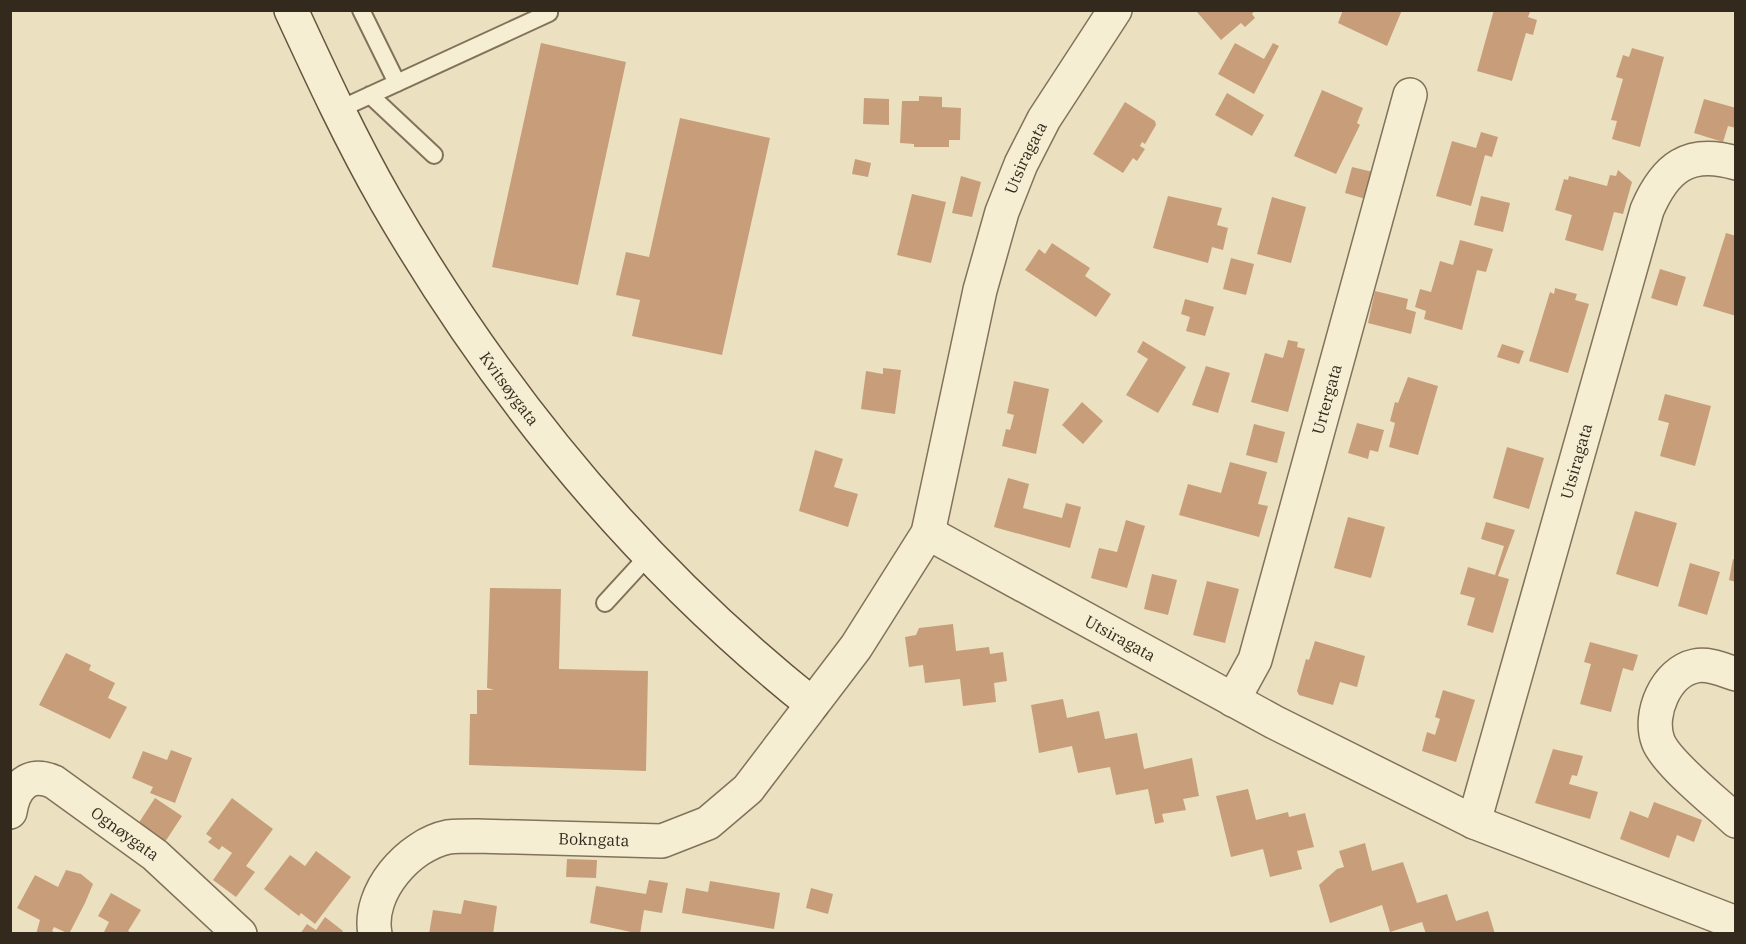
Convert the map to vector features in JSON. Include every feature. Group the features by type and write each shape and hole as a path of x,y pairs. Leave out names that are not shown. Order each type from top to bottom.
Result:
{"street":[{"name":"Kvitsøygata","path":"291,10 338,110 398,221 492,364 575,475 649,555 771,672 812,705"},
{"name":"Utsiragata","path":"812,705 856,647 928,533 980,290 1002,212 1021,164 1044,119 1115,10"},
{"name":"Urtergata","path":"1233,700 1255,660 1410,94"},
{"name":"Utsiragata","path":"1474,822 1647,210 1656,190 1671,171 1688,161 1707,158 1736,163"},
{"name":"Utsiragata","path":"928,533 1233,700 1474,822 1736,923"},
{"path":"1736,674 1710,666 1695,666 1679,672 1667,686 1659,704 1654,725 1658,742 1667,756 1736,820"},
{"name":"Bokngata","path":"375,933 380,898 395,872 417,850 447,838 476,836 662,841 708,823 748,789 812,705"},
{"name":"Ognøygata","path":"10,812 18,789 29,779 42,777 54,782 155,855 240,933"}],"lane":[{"path":"361,10 397,83"},
{"path":"338,110 549,13"},
{"path":"370,95 434,155"},
{"path":"605,603 649,555"}],"building":[{"path":"1200,10 1255,10 1252,14 1255,18 1245,27 1241,23 1221,40 1197,12"},
{"path":"1343,10 1402,10 1387,46 1338,23"},
{"path":"1494,10 1525,10 1530,12 1528,17 1537,20 1533,35 1526,33 1512,81 1477,71"},
{"path":"541,43 626,62 578,285 492,267"},
{"path":"1235,43 1264,59 1273,43 1279,46 1254,94 1218,74"},
{"path":"1632,48 1664,57 1640,147 1612,139 1617,121 1611,120 1623,79 1616,77 1623,55 1629,57"},
{"path":"1322,90 1363,108 1357,123 1360,125 1336,174 1294,156"},
{"path":"1227,93 1264,115 1252,136 1215,115"},
{"path":"919,96 942,97 942,107 961,108 960,140 949,140 949,147 914,147 914,144 900,143 902,101 919,101"},
{"path":"864,98 889,99 889,125 863,124"},
{"path":"1704,99 1736,108 1736,128 1728,126 1723,142 1694,133"},
{"path":"1125,102 1155,121 1156,125 1145,144 1142,142 1140,146 1145,149 1137,161 1133,158 1123,173 1093,154"},
{"path":"680,118 770,138 722,355 632,336 640,300 616,295 626,252 649,257"},
{"path":"1481,132 1498,137 1492,157 1485,155 1471,206 1436,196 1452,141 1476,148"},
{"path":"855,159 871,163 868,177 852,174"},
{"path":"1352,167 1373,172 1366,199 1345,193"},
{"path":"1618,170 1632,182 1623,214 1614,212 1603,251 1565,240 1572,215 1555,210 1564,179 1568,180 1569,176 1607,186 1610,175 1616,176"},
{"path":"961,176 981,182 972,217 952,213"},
{"path":"912,194 946,202 931,263 897,255"},
{"path":"1168,196 1222,208 1217,225 1228,228 1223,250 1212,247 1208,263 1153,248"},
{"path":"1481,196 1510,203 1503,232 1474,225"},
{"path":"1272,197 1306,207 1291,263 1257,254"},
{"path":"1726,233 1736,236 1736,316 1703,306"},
{"path":"1460,240 1493,249 1486,272 1477,270 1462,330 1424,319 1426,311 1415,307 1420,289 1431,292 1440,261 1453,265"},
{"path":"1052,243 1090,268 1085,276 1111,294 1096,317 1025,270 1039,249 1045,254"},
{"path":"1231,258 1254,264 1246,295 1223,289"},
{"path":"1660,269 1686,277 1677,306 1651,298"},
{"path":"1555,288 1577,294 1575,300 1589,304 1568,373 1529,361 1550,292 1554,294"},
{"path":"1375,291 1408,299 1406,309 1416,312 1411,334 1368,323"},
{"path":"1185,299 1214,307 1205,336 1186,331 1190,317 1181,314"},
{"path":"1288,340 1298,342 1297,347 1305,349 1288,412 1251,402 1265,353 1283,358"},
{"path":"1143,341 1186,367 1158,413 1126,395 1148,359 1137,352"},
{"path":"1502,344 1524,351 1519,364 1497,357"},
{"path":"1206,366 1230,373 1218,413 1192,405"},
{"path":"883,368 901,370 895,414 861,409 866,371 883,374"},
{"path":"1408,377 1438,386 1418,455 1389,447 1395,423 1390,421 1395,402 1398,403"},
{"path":"1014,381 1049,389 1036,454 1002,446 1006,429 1010,430 1014,415 1007,413"},
{"path":"1665,394 1711,406 1695,466 1660,456 1669,423 1658,420"},
{"path":"1082,402 1103,421 1083,444 1062,425"},
{"path":"1357,423 1384,430 1378,452 1370,450 1368,459 1348,453"},
{"path":"1254,424 1285,432 1277,463 1246,455"},
{"path":"1507,447 1544,458 1529,509 1493,498"},
{"path":"815,450 843,459 834,487 858,494 848,527 799,511"},
{"path":"1230,462 1267,472 1258,504 1268,506 1259,537 1179,515 1188,484 1221,493"},
{"path":"1008,478 1029,484 1023,508 1062,518 1066,503 1081,507 1070,548 994,527"},
{"path":"1635,511 1677,523 1658,587 1616,574"},
{"path":"1348,517 1385,527 1371,578 1334,568"},
{"path":"1126,520 1145,526 1127,588 1091,578 1099,548 1117,552"},
{"path":"1486,522 1515,530 1498,576 1509,579 1493,633 1467,625 1475,598 1460,594 1468,567 1495,575 1504,546 1481,539"},
{"path":"1733,559 1736,560 1736,582 1729,580"},
{"path":"1690,563 1720,572 1707,615 1678,606"},
{"path":"1152,574 1177,580 1168,615 1144,609"},
{"path":"1207,581 1239,589 1225,643 1193,635"},
{"path":"490,588 561,589 559,669 648,671 646,771 469,765 470,714 477,714 477,690 494,690 487,688"},
{"path":"953,624 956,651 989,647 990,654 1003,652 1007,681 994,683 996,702 963,706 960,679 925,683 923,665 909,667 905,637 916,635 919,628"},
{"path":"1315,641 1365,656 1357,687 1340,682 1333,705 1299,695 1297,691 1306,659 1309,660"},
{"path":"1590,642 1638,655 1633,671 1623,668 1611,712 1580,704 1591,664 1584,662"},
{"path":"66,653 91,665 89,670 115,683 108,698 127,707 110,739 39,705"},
{"path":"1443,690 1475,700 1456,762 1422,751 1427,732 1435,735 1440,719 1435,717"},
{"path":"1063,699 1067,718 1099,711 1105,739 1137,733 1144,769 1192,758 1199,796 1183,799 1186,810 1162,814 1164,822 1155,824 1148,789 1116,795 1110,767 1078,773 1072,746 1039,753 1031,705"},
{"path":"1553,749 1583,756 1577,776 1572,775 1569,784 1598,792 1590,819 1535,803"},
{"path":"171,750 192,758 175,803 150,793 153,787 132,778 143,751 167,760"},
{"path":"1248,789 1256,820 1288,812 1289,817 1305,813 1314,847 1297,851 1302,869 1270,877 1263,849 1231,857 1216,796"},
{"path":"155,798 182,816 165,842 138,824"},
{"path":"232,798 273,829 246,866 255,872 236,897 213,880 232,853 222,846 219,850 208,842 212,838 206,834"},
{"path":"1654,802 1702,820 1694,842 1677,835 1669,858 1620,839 1630,811 1648,818"},
{"path":"1365,843 1372,871 1403,862 1417,903 1447,894 1456,921 1488,911 1495,934 1426,934 1422,922 1390,932 1382,905 1330,923 1319,885 1337,869 1344,867 1339,851"},
{"path":"316,851 351,877 315,924 301,913 299,916 264,889 290,855 305,866"},
{"path":"567,859 597,860 596,878 566,877"},
{"path":"66,870 81,874 93,884 85,903 69,934 54,927 52,931 58,934 36,934 40,920 17,908 35,875 58,887"},
{"path":"649,880 668,883 662,913 644,910 640,934 590,923 596,886 646,894"},
{"path":"710,881 780,893 774,929 682,913 686,888 708,892"},
{"path":"811,888 833,894 828,914 806,908"},
{"path":"111,893 141,910 128,931 133,934 103,934 109,922 98,916"},
{"path":"464,900 497,906 493,934 429,934 433,910 461,914"},
{"path":"325,917 343,931 341,934 300,934 307,924 316,930"}]}
